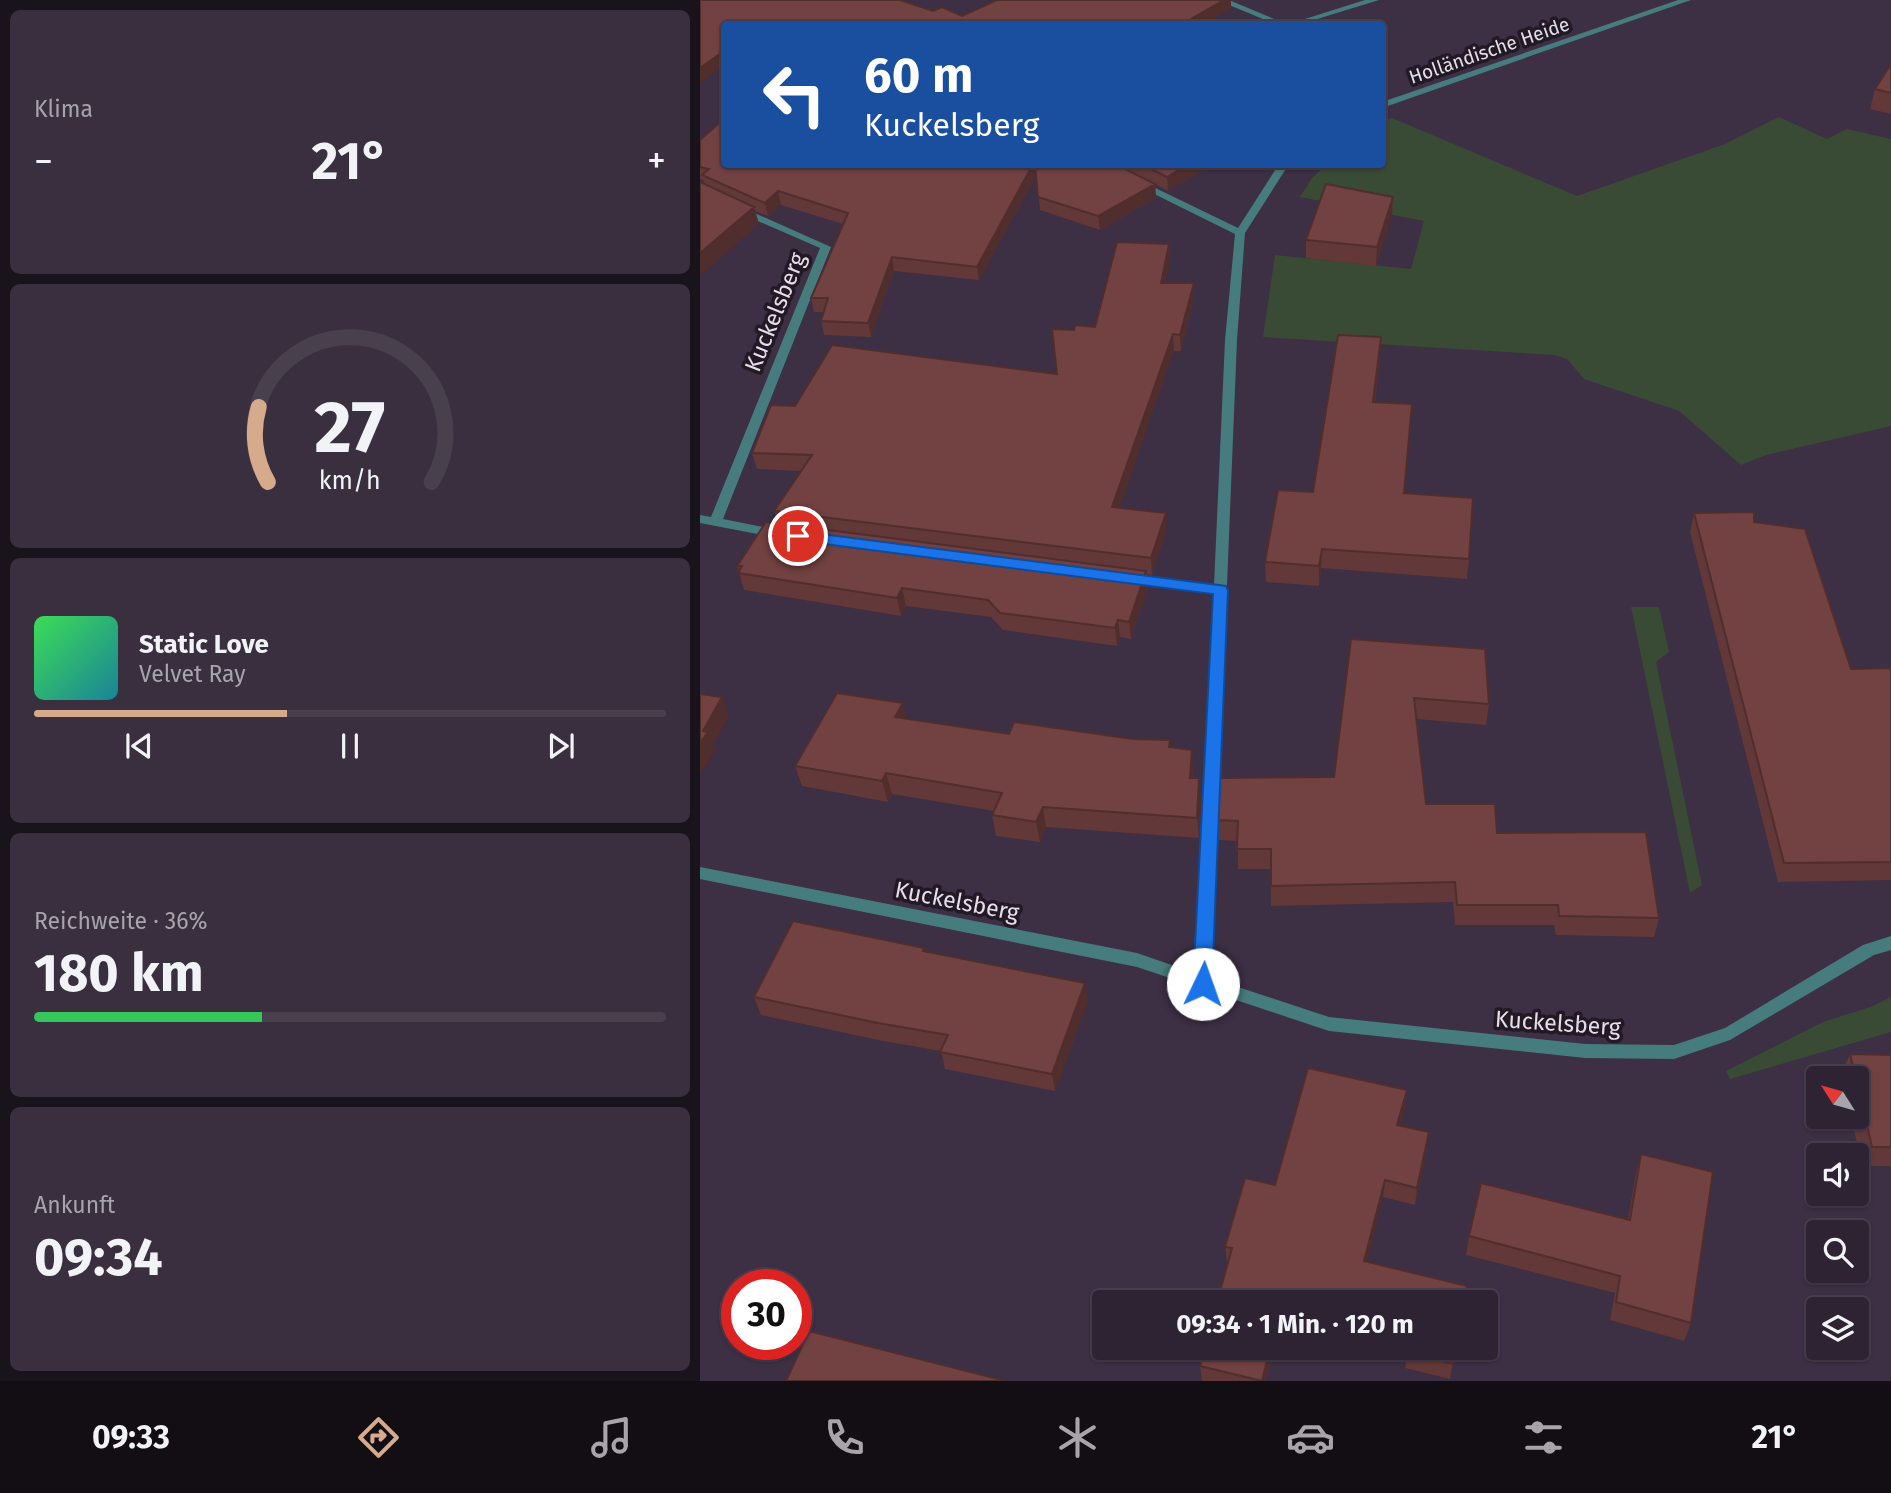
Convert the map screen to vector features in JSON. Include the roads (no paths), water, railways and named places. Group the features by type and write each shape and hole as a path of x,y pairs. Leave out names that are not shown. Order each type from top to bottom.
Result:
{"street":[{"path":"1221,0 1274,21"},
{"path":"1303,21 1375,0"},
{"name":"Holländische Heide","path":"1386,104 1686,0"},
{"path":"1203,984 1231,340 1240,233 1282,168"},
{"path":"1123,176 1240,233"},
{"name":"Kuckelsberg","path":"716,520 826,247 725,203"},
{"path":"700,519 716,520 746,530 786,535"},
{"path":"1112,576 1220,590"},
{"name":"Kuckelsberg","path":"700,873 1137,960 1329,1024 1585,1051 1674,1052 1730,1033 1869,950 1891,943"}]}
